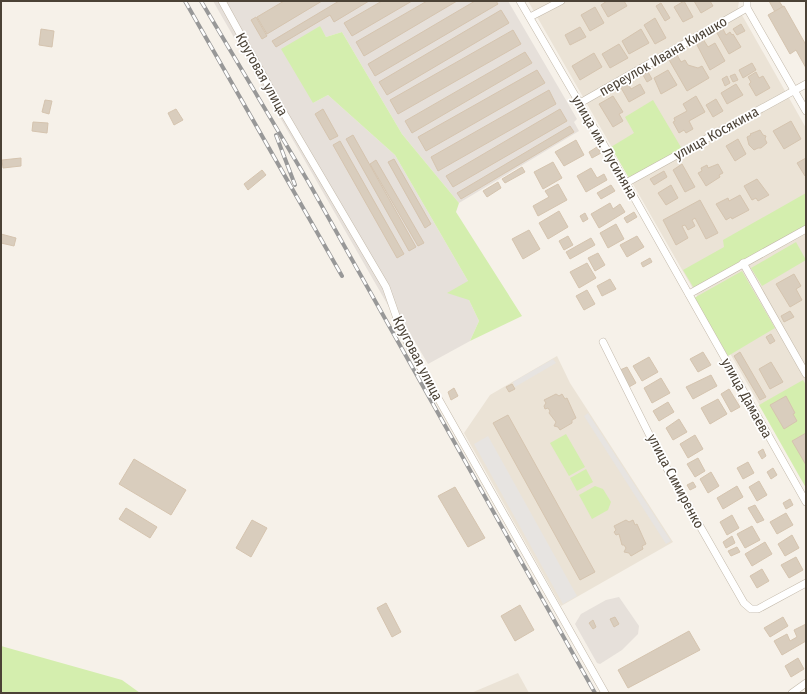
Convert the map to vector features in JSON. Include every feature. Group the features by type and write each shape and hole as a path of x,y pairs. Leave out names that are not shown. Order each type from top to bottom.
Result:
{"street":[{"name":"Круговая улица","path":"222,1 282,110 386,287 400,330 605,693"},
{"name":"улица им. Лусиняна","path":"520,1 689,294"},
{"path":"530,18 561,1"},
{"path":"747,4 806,111"},
{"name":"переулок Ивана Кияшко","path":"580,103 747,4"},
{"name":"улица Косякина","path":"626,183 806,84"},
{"path":"689,294 806,229"},
{"path":"743,263 806,374"},
{"name":"улица Дамаева","path":"689,294 806,502"},
{"name":"улица Симиренко","path":"603,342 661,458 744,603 751,609 758,609 806,583"},
{"path":"792,693 806,683"}],"shaded area":[{"path":"213,1 508,1 577,119 574,122 579,131 459,203 402,134 342,32 326,37 319,26 313,103 328,95 395,155 468,281 469,300 479,321 470,341 428,364 404,323 397,321"},
{"path":"528,1 739,1 738,8 806,128 806,486"},
{"path":"557,356 570,383 673,542 561,606 464,433 490,395"},
{"path":"553,359 556,363 515,387 513,382"},
{"path":"588,413 671,541 666,544 584,416"},
{"path":"488,436 577,596 563,604 474,444"},
{"path":"619,597 639,626 638,634 622,650 600,664 597,663 575,624 581,614 606,600"},
{"path":"518,673 529,693 471,693"}],"green space":[{"path":"320,26 326,37 342,32 402,134 459,203 456,212 522,316 470,341 479,321 469,300 447,293 468,281 395,155 328,95 313,103 281,49"},
{"path":"653,100 682,149 630,180 611,147 634,133 625,117"},
{"path":"806,193 806,227 695,290 683,270 724,247 723,240"},
{"path":"796,242 806,260 762,286 751,268"},
{"path":"742,271 775,328 728,356 694,298"},
{"path":"803,380 806,385 806,488 759,405"},
{"path":"566,434 585,467 569,476 550,443"},
{"path":"586,469 593,482 577,491 570,478"},
{"path":"595,486 603,489 611,502 608,510 592,519 579,495"},
{"path":"1,646 122,680 140,693 1,693"}],"building":[{"path":"284,1 322,1 267,34 257,17"},
{"path":"339,1 369,1 334,22 330,15 276,47 272,41"},
{"path":"382,1 412,1 352,36 344,23"},
{"path":"427,1 457,1 364,56 356,42"},
{"path":"475,1 496,1 498,4 375,76 368,64"},
{"path":"607,1 624,1 627,6 608,17 601,5"},
{"path":"684,1 693,17 683,22 674,7"},
{"path":"694,1 710,1 713,6 701,13"},
{"path":"769,1 779,1 783,7 775,12"},
{"path":"661,3 670,18 665,21 656,6"},
{"path":"784,6 806,45 806,68 796,50 790,54 768,15"},
{"path":"595,7 604,23 590,31 581,15"},
{"path":"501,10 509,23 387,95 379,82"},
{"path":"256,17 267,36 262,39 251,20"},
{"path":"655,18 666,38 655,44 644,25"},
{"path":"741,24 745,31 737,35 733,29"},
{"path":"580,27 586,37 570,45 565,35"},
{"path":"41,29 54,31 52,47 39,45"},
{"path":"641,29 649,43 629,54 622,41"},
{"path":"723,29 726,35 730,32 732,35 733,34 741,47 729,54 717,33"},
{"path":"513,30 521,44 398,114 390,100"},
{"path":"703,39 708,47 715,43 725,61 710,70 696,43"},
{"path":"619,44 628,58 610,68 602,54"},
{"path":"525,52 532,63 412,133 405,121"},
{"path":"594,53 602,67 580,80 572,66"},
{"path":"676,53 681,62 685,60 688,65 698,68 702,66 709,78 687,91 668,58"},
{"path":"752,63 756,70 743,78 739,70"},
{"path":"537,70 545,83 426,151 418,137"},
{"path":"668,70 677,85 661,94 654,78"},
{"path":"648,72 652,79 647,82 643,75"},
{"path":"756,72 759,78 763,76 770,88 756,96 749,84 751,82 748,77"},
{"path":"735,74 738,80 733,82 730,76"},
{"path":"727,76 730,83 725,86 722,79"},
{"path":"627,82 631,89 640,84 645,93 629,102 620,86"},
{"path":"736,84 743,95 727,104 721,93"},
{"path":"549,90 556,104 438,171 431,157"},
{"path":"613,96 623,112 619,114 623,121 613,127 599,104"},
{"path":"696,96 705,112 689,121 693,129 686,133 684,130 679,133 673,122 675,121 674,118 687,111 683,104"},
{"path":"716,99 723,111 713,117 706,105"},
{"path":"45,100 52,101 49,114 42,112"},
{"path":"176,109 183,120 174,125 168,113"},
{"path":"323,109 338,136 330,140 315,114"},
{"path":"560,109 567,121 453,187 446,176"},
{"path":"791,121 801,139 784,149 773,131"},
{"path":"33,122 48,123 47,133 32,131"},
{"path":"570,126 574,132 461,199 457,193"},
{"path":"760,130 763,135 766,136 765,139 767,143 761,148 754,150 749,145 747,137 751,135 750,134"},
{"path":"353,135 416,247 409,251 346,139"},
{"path":"738,139 746,154 735,161 726,146"},
{"path":"576,140 584,155 564,166 555,152"},
{"path":"340,141 404,254 397,258 333,145"},
{"path":"597,147 601,153 592,158 589,152"},
{"path":"21,158 21,166 3,168 2,160"},
{"path":"806,158 806,176 805,176 797,163"},
{"path":"394,159 431,224 425,228 388,162"},
{"path":"376,160 424,243 418,246 370,164"},
{"path":"553,162 562,178 543,189 534,172"},
{"path":"682,164 695,187 685,192 673,170"},
{"path":"718,164 723,173 719,175 720,177 706,186 698,173 702,171 701,168 707,165 708,168"},
{"path":"522,167 525,172 505,183 502,179"},
{"path":"591,168 597,178 604,174 607,180 586,192 577,176"},
{"path":"262,170 266,175 248,190 244,184"},
{"path":"664,171 667,177 654,185 650,179"},
{"path":"757,179 769,195 758,201 756,198 752,200 744,186"},
{"path":"498,182 501,188 487,197 483,191"},
{"path":"558,184 567,200 538,216 533,206 549,197 545,191"},
{"path":"611,185 615,191 601,199 597,193"},
{"path":"671,185 678,198 666,205 658,193"},
{"path":"740,195 749,210 732,219 731,217 726,220 716,204 728,198 729,201"},
{"path":"700,200 718,233 706,239 695,218 692,220 695,226 688,230 685,225 682,226 688,238 676,245 663,220"},
{"path":"610,203 613,209 620,204 625,212 599,228 591,214"},
{"path":"559,211 568,227 548,239 539,223"},
{"path":"634,212 637,217 627,223 624,218"},
{"path":"585,213 588,219 583,222 580,216"},
{"path":"616,224 624,239 608,248 600,233"},
{"path":"529,230 540,249 523,259 512,239"},
{"path":"1,234 16,238 14,246 1,243"},
{"path":"568,236 573,245 564,250 559,241"},
{"path":"637,236 644,247 627,257 620,245"},
{"path":"591,238 595,245 570,259 566,252"},
{"path":"598,253 605,265 595,271 588,258"},
{"path":"650,258 652,262 643,267 641,263"},
{"path":"587,263 596,278 579,288 570,272"},
{"path":"794,274 801,286 796,289 802,300 790,307 776,284"},
{"path":"610,279 616,289 602,296 597,286"},
{"path":"587,290 595,304 584,310 576,296"},
{"path":"790,311 794,317 784,322 781,316"},
{"path":"771,334 775,341 770,344 766,337"},
{"path":"703,352 711,365 698,372 690,359"},
{"path":"740,352 766,397 760,400 734,356"},
{"path":"649,357 658,372 642,381 633,366"},
{"path":"771,362 783,382 770,389 759,369"},
{"path":"627,367 636,383 629,387 620,370"},
{"path":"711,375 717,386 693,399 686,387"},
{"path":"661,378 670,393 652,403 644,388"},
{"path":"512,384 515,389 509,392 506,387"},
{"path":"454,388 458,396 451,400 448,392"},
{"path":"729,389 740,407 731,412 721,394"},
{"path":"556,394 559,396 562,394 565,399 567,398 576,418 572,420 572,423 560,430 558,427 554,426 556,422 549,413 550,411 548,408 545,409 544,406 546,403 544,400"},
{"path":"786,396 795,413 793,414 797,421 784,429 770,405"},
{"path":"718,399 727,414 710,424 701,408"},
{"path":"668,402 674,412 659,421 653,411"},
{"path":"508,415 595,572 580,580 493,423"},
{"path":"679,419 687,432 673,440 666,428"},
{"path":"806,433 806,465 792,441"},
{"path":"695,435 703,449 688,458 680,444"},
{"path":"763,449 766,456 762,459 758,452"},
{"path":"698,458 705,471 695,477 687,464"},
{"path":"134,459 186,490 171,515 119,484"},
{"path":"748,462 754,473 743,479 737,468"},
{"path":"773,468 777,475 771,479 767,472"},
{"path":"711,472 719,486 708,493 700,479"},
{"path":"759,481 767,495 757,501 749,487"},
{"path":"693,482 696,487 690,490 687,485"},
{"path":"737,486 743,497 723,509 717,498"},
{"path":"455,487 485,538 468,547 438,496"},
{"path":"790,499 793,505 786,509 783,503"},
{"path":"755,505 764,520 757,523 748,508"},
{"path":"126,508 157,527 150,538 119,519"},
{"path":"786,513 793,525 777,534 770,522"},
{"path":"732,515 739,528 727,535 720,522"},
{"path":"252,520 267,528 251,557 236,548"},
{"path":"626,520 629,522 633,520 635,525 637,524 646,544 642,546 643,549 631,556 629,553 624,552 626,548 622,545 619,534 616,535 614,532 616,530 614,526"},
{"path":"752,526 760,540 745,548 737,534"},
{"path":"792,535 799,548 785,556 778,544"},
{"path":"732,536 735,543 726,548 723,542"},
{"path":"765,542 772,554 752,566 745,554"},
{"path":"737,547 740,552 731,556 728,551"},
{"path":"796,557 803,570 789,578 781,565"},
{"path":"762,569 769,581 757,588 750,576"},
{"path":"386,603 401,632 392,637 377,608"},
{"path":"520,605 534,630 515,641 501,616"},
{"path":"615,617 619,624 614,627 610,619"},
{"path":"783,617 788,626 770,637 764,628"},
{"path":"593,620 596,627 593,629 589,623"},
{"path":"806,624 806,641 782,655 774,641 787,634 790,641 797,637 794,630"},
{"path":"689,631 700,650 628,688 618,670"},
{"path":"798,658 804,669 791,677 785,666"}],"railway":[{"path":"185,1 342,276"},
{"path":"201,1 309,183 595,693"},
{"path":"276,135 295,185"}]}
